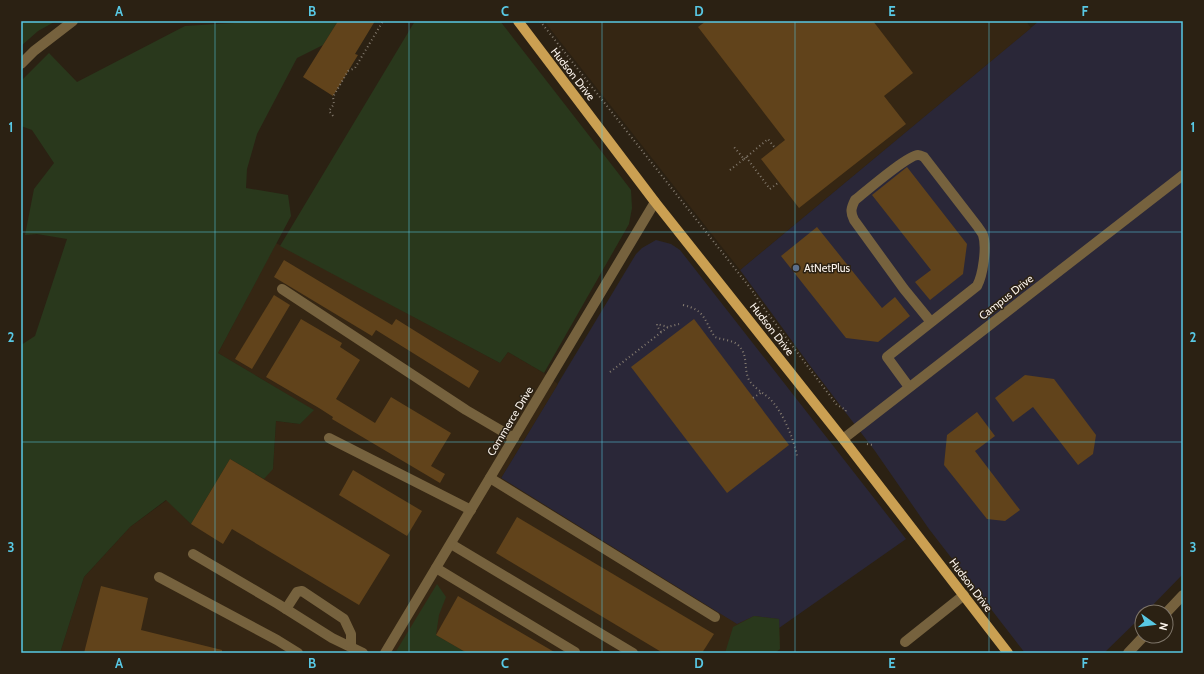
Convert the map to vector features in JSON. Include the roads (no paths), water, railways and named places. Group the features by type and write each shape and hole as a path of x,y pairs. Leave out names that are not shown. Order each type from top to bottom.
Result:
{"main road":[{"name":"Hudson Drive","path":"518,21 655,202 843,439 1008,653"}],"street":[{"path":"21,64 34,51 73,21"},
{"path":"909,387 887,357 931,322 976,286 982,272 984,244 983,235 978,227 924,157 919,155 914,156 902,163 854,200 851,207 851,214 904,289 931,322"},
{"name":"Campus Drive","path":"843,439 1183,175"},
{"name":"Commerce Drive","path":"385,653 655,202"},
{"path":"282,289 466,410 514,438"},
{"path":"329,438 471,510"},
{"path":"490,478 715,617"},
{"path":"451,544 633,653"},
{"path":"193,554 332,638 363,653"},
{"path":"436,568 575,652"},
{"path":"159,577 277,640 298,653"},
{"path":"286,609 297,592 302,591 344,619 351,634 351,647"},
{"path":"905,642 964,595"},
{"path":"1174,605 1183,595"},
{"path":"1128,653 1136,644"}],"place":[{"name":"AtNetPlus","path":"796,268"}]}
